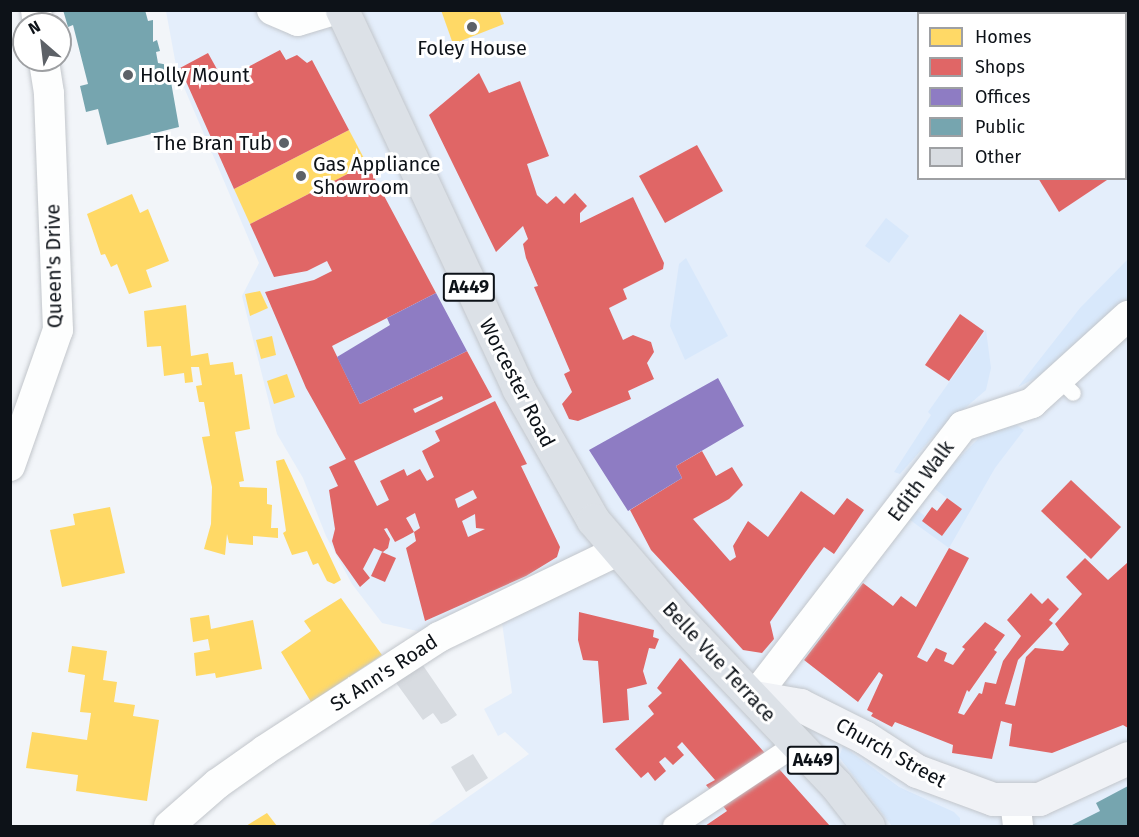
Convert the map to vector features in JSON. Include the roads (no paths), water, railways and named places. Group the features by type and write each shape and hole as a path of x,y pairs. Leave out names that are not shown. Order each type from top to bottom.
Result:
{"highway":[{"name":"Worcester Road","path":"342,10 518,388 559,464 618,551"},
{"name":"Belle Vue Terrace","path":"618,551 836,785 868,826"}],"main road":[{"name":"Church Street","path":"754,697 800,705 829,718 942,783 1017,814 1039,799 1067,789 1128,758"}],"street":[{"path":"272,10 298,21 334,10"},
{"name":"Queen's Drive","path":"10,465 58,330 49,93 46,72"},
{"name":"Edith Walk","path":"754,697 963,426 983,417 1016,411 1066,387 1127,320"},
{"name":"St Ann's Road","path":"169,826 217,784 265,750 439,637 618,551"},
{"path":"674,826 797,744"}],"place":[{"name":"Foley House","path":"472,27"},
{"name":"Holly Mount","path":"128,75"},
{"name":"The Bran Tub","path":"284,143"},
{"name":"Gas Appliance Showroom","path":"301,176"}]}
